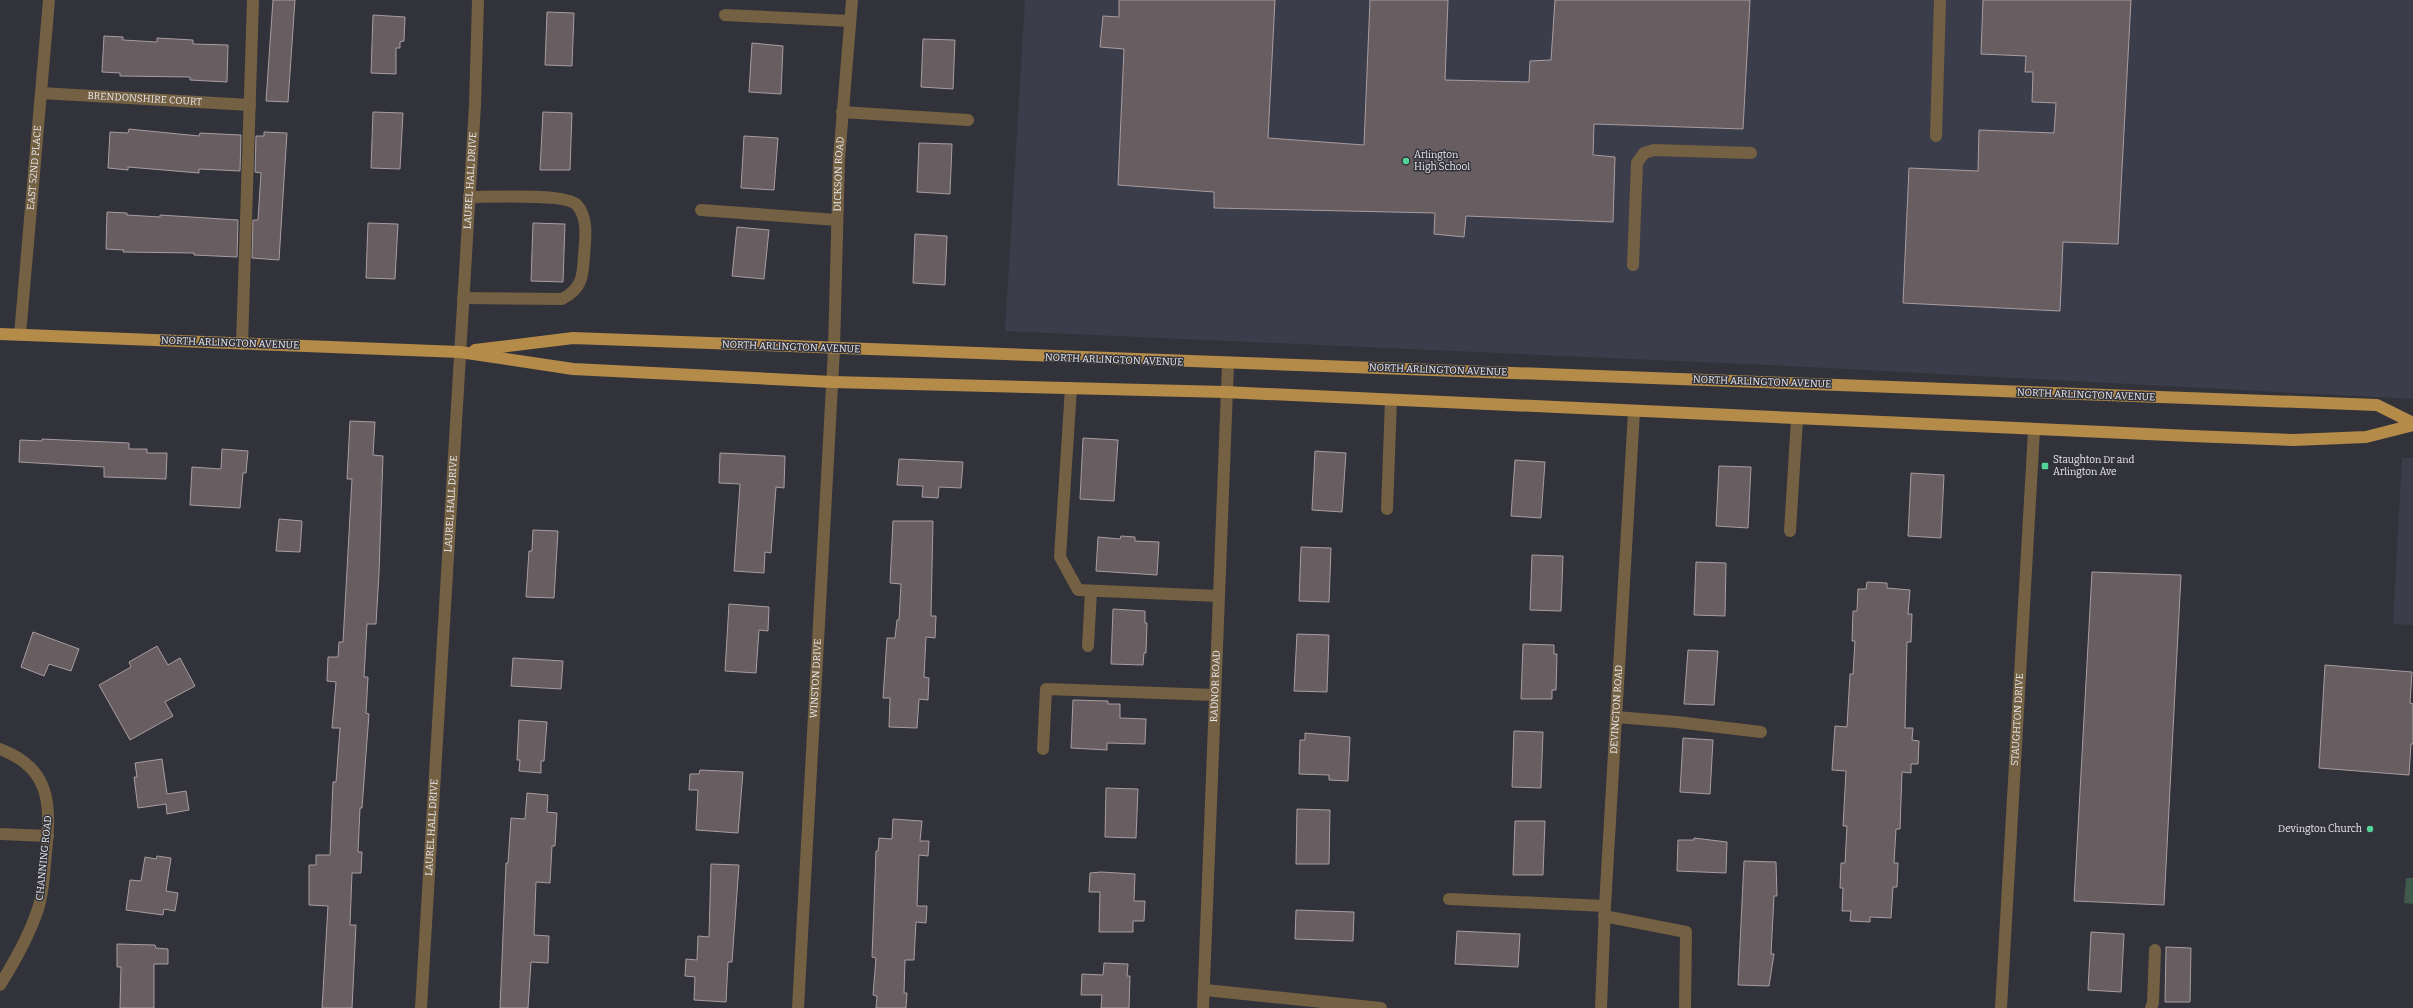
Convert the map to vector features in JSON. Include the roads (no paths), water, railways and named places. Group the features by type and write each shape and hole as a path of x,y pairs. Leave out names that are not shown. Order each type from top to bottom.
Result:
{"main road":[{"name":"NORTH ARLINGTON AVENUE","path":"0,334 460,352 573,369 832,382 1225,392 2034,430 2294,440 2366,437 2413,424"},
{"name":"NORTH ARLINGTON AVENUE","path":"460,352 573,338 1228,364 2377,405 2413,424"}],"street":[{"name":"EAST 52ND PLACE","path":"20,335 49,0"},
{"path":"242,344 254,0"},
{"name":"LAUREL HALL DRIVE","path":"421,1008 475,105 478,0"},
{"name":"DICKSON ROAD","path":"834,349 837,220 842,112 852,0"},
{"path":"1936,136 1940,0"},
{"path":"725,15 850,21"},
{"name":"BRENDONSHIRE COURT","path":"41,94 250,105"},
{"path":"842,112 968,120"},
{"path":"1633,265 1637,163 1644,153 1654,150 1750,153"},
{"path":"463,298 562,298 574,293 581,282 584,264 586,226 577,205 567,199 469,197"},
{"path":"701,210 837,220"},
{"name":"WINSTON DRIVE","path":"798,1008 834,349"},
{"name":"RADNOR ROAD","path":"1203,1008 1205,990 1225,392 1228,364"},
{"path":"1071,388 1060,557 1078,590 1218,596"},
{"path":"1386,509 1391,400"},
{"name":"DEVINGTON ROAD","path":"1601,1008 1604,911 1634,412"},
{"path":"1790,531 1797,419"},
{"name":"STAUGHTON DRIVE","path":"2001,1008 2034,430"},
{"path":"1088,646 1091,591"},
{"path":"1043,749 1046,689 1215,695"},
{"path":"1616,718 1677,722 1761,732"},
{"name":"CHANNING ROAD","path":"0,749 17,757 28,766 40,782 46,794 50,816 38,909 20,952 0,985"},
{"path":"0,834 48,836"},
{"path":"1448,899 1604,911 1686,932 1685,1008"},
{"path":"2151,1008 2155,950"},
{"path":"1205,990 1381,1008"}],"place":[{"name":"Arlington High School","path":"1406,161"},
{"name":"Staughton Dr and Arlington Ave","path":"2045,466"},
{"name":"Devington Church","path":"2370,829"}]}
